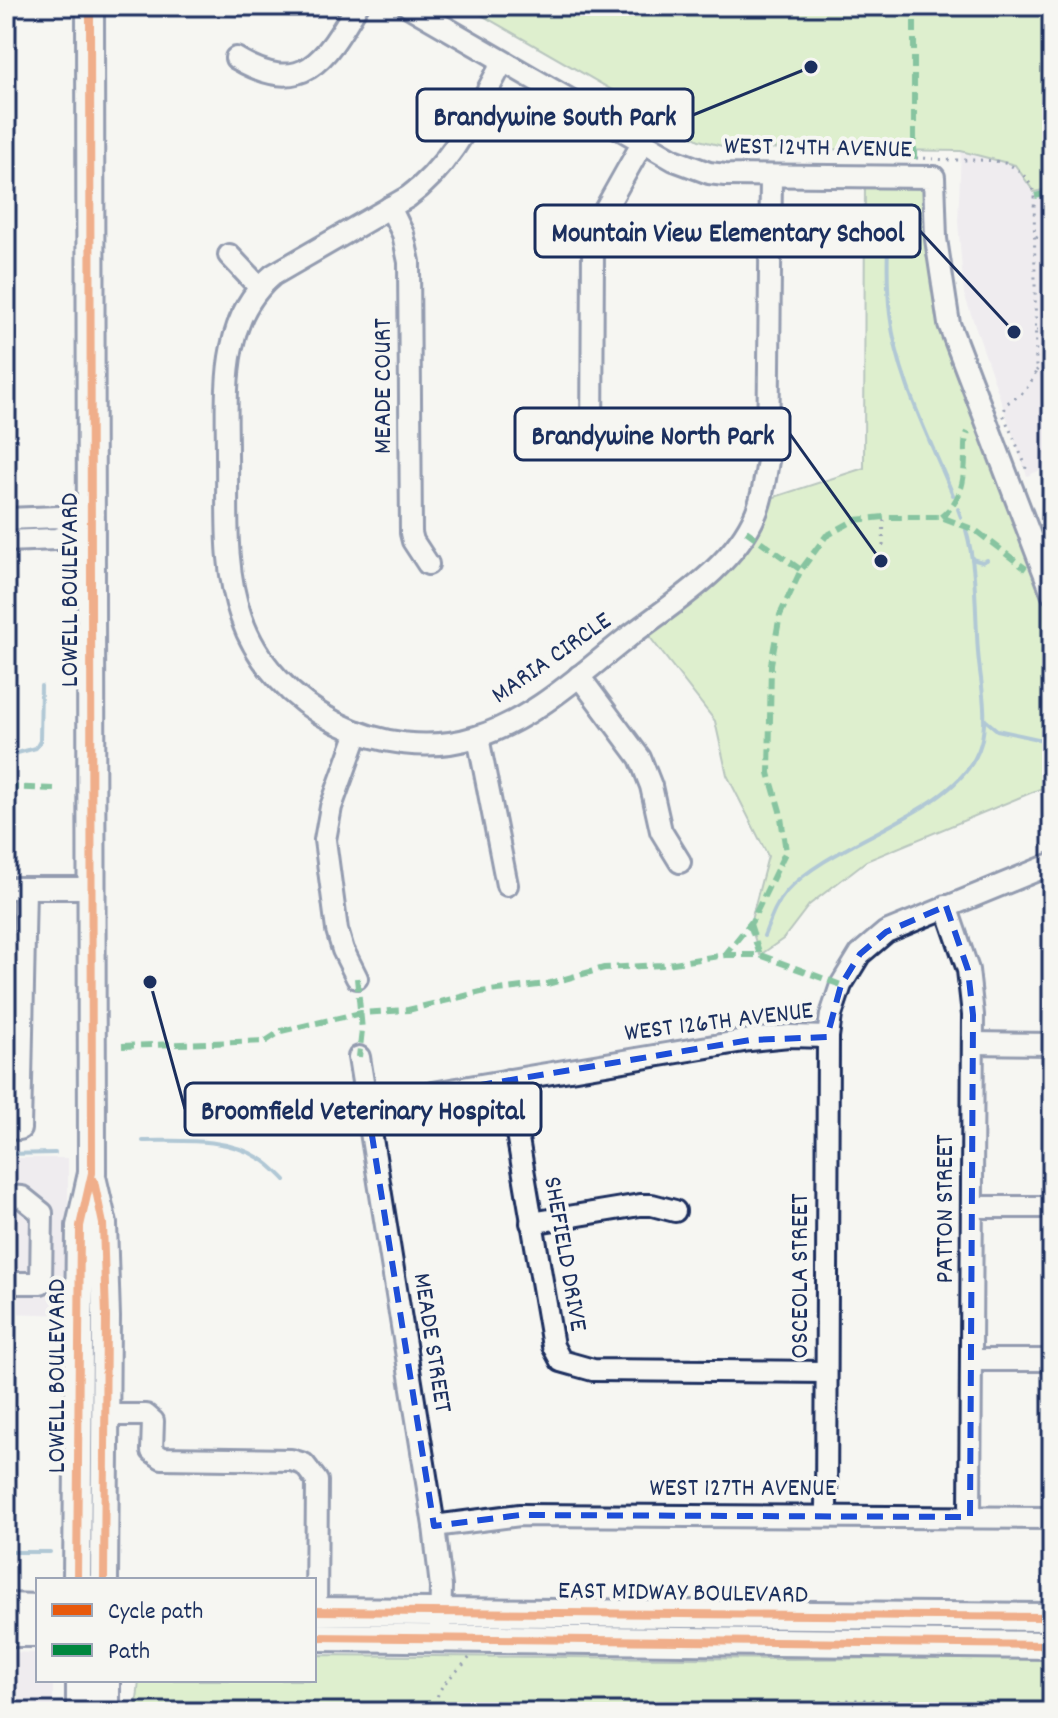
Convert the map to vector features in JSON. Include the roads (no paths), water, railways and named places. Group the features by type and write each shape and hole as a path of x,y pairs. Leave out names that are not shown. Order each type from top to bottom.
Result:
{"main road":[{"name":"LOWELL BOULEVARD","path":"90,6 92,1173 103,1224 106,1415 104,1578"},
{"name":"LOWELL BOULEVARD","path":"77,1578 80,1226 92,1173"},
{"path":"78,1311 91,1346 91,1406 106,1415"},
{"path":"6,1607 36,1608"},
{"name":"EAST MIDWAY BOULEVARD","path":"316,1611 1052,1617"},
{"path":"6,1633 36,1633"},
{"name":"EAST MIDWAY BOULEVARD","path":"316,1637 1052,1645"},
{"path":"80,1682 80,1712"},
{"path":"106,1682 106,1712"}],"street":[{"path":"236,58 268,74 308,69 323,59 333,47 357,6"},
{"name":"WEST 124TH AVENUE","path":"408,6 674,160 709,173 934,177 936,239 949,324 1044,549"},
{"name":"MARIA CIRCLE","path":"503,62 441,168 428,182 273,275 259,287 235,331 227,380 230,576 241,620 272,672 290,691 319,714 358,732 385,740 418,744 459,742 509,724 579,676 715,570 743,537 764,489 768,461 771,176"},
{"path":"592,446 593,249 602,215 643,142"},
{"name":"MEADE COURT","path":"390,207 403,234 409,262 411,533 428,564"},
{"path":"229,255 259,287"},
{"path":"6,519 58,517 91,529"},
{"path":"6,541 56,539 91,529"},
{"path":"1044,549 1052,593"},
{"path":"579,676 640,758 651,786 661,831 680,862"},
{"path":"357,978 337,930 325,840 331,807 358,732"},
{"path":"478,737 507,885"},
{"name":"WEST 126TH AVENUE","path":"367,1104 750,1040 789,1036 828,1037 831,1015 841,985 860,954 886,932 1052,864"},
{"path":"6,1128 20,1129 16,888 91,888"},
{"name":"PATTON STREET","path":"946,906 968,970 973,1015 970,1517"},
{"name":"OSCEOLA STREET","path":"826,1516 828,1037"},
{"path":"973,1043 1052,1044"},
{"name":"MEADE STREET","path":"359,1057 434,1526 441,1587 440,1639"},
{"name":"SHEFIELD DRIVE","path":"508,1080 555,1366 593,1370 826,1372"},
{"path":"6,1196 22,1197 42,1213 41,1283 6,1283"},
{"path":"531,1223 640,1205 675,1211"},
{"path":"972,1207 1052,1207"},
{"path":"971,1360 1052,1360"},
{"path":"106,1415 146,1415 153,1421 152,1451 162,1458 291,1460 304,1464 317,1481 316,1578"},
{"name":"WEST 127TH AVENUE","path":"434,1526 520,1515 1052,1518"}],"waterway":[{"path":"889,209 888,288 899,361 953,495"},
{"path":"958,509 961,517"},
{"path":"764,936 782,897 807,873 950,788 969,767 981,743 984,709 974,575 966,530"},
{"path":"972,559 987,560"},
{"path":"6,756 36,748 40,741 41,686"},
{"path":"984,719 997,730 1052,742"},
{"path":"143,1141 189,1141 233,1147 264,1161 285,1180"},
{"path":"6,1154 55,1153"},
{"path":"6,1552 50,1552"}],"place":[{"name":"Brandywine South Park","path":"811,67"},
{"name":"Mountain View Elementary School","path":"1014,332"},
{"name":"Brandywine North Park","path":"881,561"},
{"name":"Broomfield Veterinary Hospital","path":"150,982"}]}
